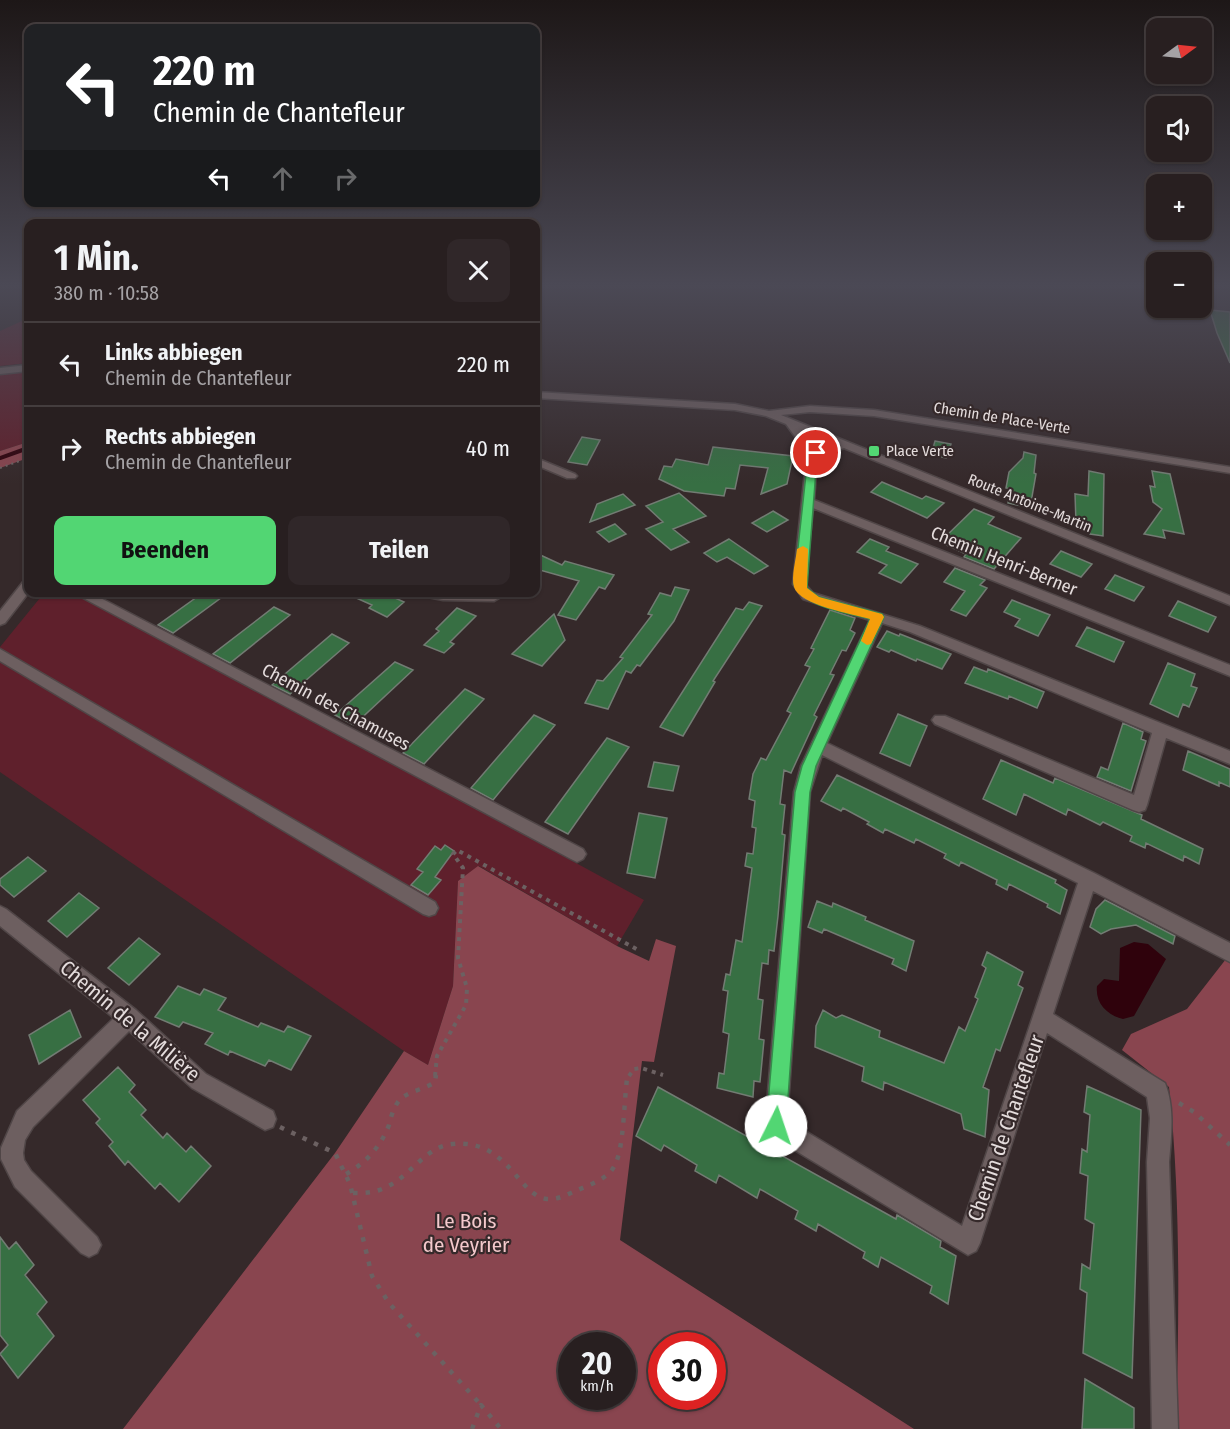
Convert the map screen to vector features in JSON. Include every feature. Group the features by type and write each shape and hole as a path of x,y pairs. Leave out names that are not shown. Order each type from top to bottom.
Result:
{"street":[{"path":"0,371 24,368"},
{"name":"Route Antoine-Martin","path":"540,395 735,407 769,414 1230,601"},
{"name":"Chemin de Place-Verte","path":"769,414 810,409 874,412 1230,470"},
{"path":"788,421 812,456 799,584 801,590 815,599 878,617 987,657 1230,758"},
{"path":"812,456 847,444"},
{"path":"540,463 571,476"},
{"name":"Chemin Henri-Berner","path":"808,502 1230,671"},
{"path":"0,620 24,590"},
{"name":"Chemin des Chamuses","path":"88,597 577,854"},
{"name":"Chemin de Chantefleur","path":"878,617 820,747 809,766 802,792 776,1126 968,1243 1088,879"},
{"path":"0,654 429,908"},
{"path":"940,720 1139,805 1161,729"},
{"path":"820,747 1088,879 1230,953"},
{"name":"Chemin de la Milière","path":"0,915 129,1017 199,1081 265,1119"},
{"path":"89,1245 18,1174 12,1157 14,1137 24,1119 129,1017"},
{"name":"Chemin de Chantefleur","path":"1043,1019 1157,1091"},
{"path":"1157,1091 1161,1118 1158,1162 1165,1429"}],"path":[{"path":"0,468 24,459"},
{"path":"346,1174 357,1168 370,1155 385,1135 399,1100 427,1089 435,1082 437,1056 466,1005 467,988 458,958 463,868 453,854 457,850 640,951"},
{"path":"353,1193 381,1191 395,1184 439,1148 451,1144 490,1151 509,1164 532,1192 546,1199 560,1197 593,1184 606,1175 616,1163 627,1079 634,1069 641,1068 663,1075"},
{"path":"1157,1091 1194,1112 1230,1145"},
{"path":"265,1119 335,1153 353,1193 372,1276 389,1303 501,1429"},
{"path":"472,1429 481,1405"}],"shaded area":[{"path":"0,351 24,351 24,363 0,366"},
{"path":"24,372 24,443 0,451 0,375"},
{"path":"41,597 85,597 644,900 617,946 479,866 458,881 453,986 428,1065 404,1051 0,772 0,647"},
{"path":"1134,942 1148,944 1166,959 1134,1016 1123,1019 1112,1015 1103,1007 1098,998 1097,986 1104,979 1119,981 1120,948"}],"green space":[{"path":"24,443 24,459 0,468 0,451"},
{"name":"Le Bois de Veyrier","path":"478,866 617,946 649,961 656,939 676,946 654,1062 642,1061 620,1240 914,1429 123,1429 335,1153 404,1051 428,1065 453,986 458,881"},
{"path":"1226,959 1230,961 1230,1429 1176,1429 1177,1215 1169,1087 1122,1050 1131,1034 1187,1009"}],"building":[{"path":"1225,351 1230,351 1230,363"},
{"path":"582,437 600,440 587,465 568,462"},
{"path":"935,441 951,444 946,458 931,455"},
{"path":"713,447 793,456 787,484 761,494 768,468 740,465 735,489 726,488 724,496 684,491 659,479 664,466 672,467 676,459 708,465"},
{"path":"1024,452 1036,455 1034,473 1036,474 1030,508 1008,503 1011,489 1006,488 1009,472 1023,458"},
{"path":"1089,471 1104,474 1103,536 1090,534 1089,526 1076,523 1075,494 1088,496"},
{"path":"1152,471 1170,474 1184,534 1163,530 1165,538 1144,534 1162,509 1153,502 1150,486 1155,487"},
{"path":"882,482 922,499 926,496 944,503 927,518 871,492"},
{"path":"679,493 706,516 673,529 689,542 671,550 646,529 663,522 646,506"},
{"path":"623,494 635,505 590,522 597,504"},
{"path":"974,509 994,517 988,524 1021,538 994,569 964,557 966,554 940,542"},
{"path":"773,511 788,520 767,532 752,523"},
{"path":"615,524 626,534 609,542 597,532"},
{"path":"729,539 768,566 754,574 727,557 717,562 704,553"},
{"path":"870,539 889,547 886,551 918,564 901,583 879,573 887,565 857,552"},
{"path":"1061,551 1092,564 1081,577 1050,564"},
{"path":"540,555 562,565 565,561 614,575 605,589 599,587 576,620 558,615 579,581 540,570"},
{"path":"955,568 985,580 980,585 987,588 966,616 951,610 965,591 944,582"},
{"path":"1115,575 1144,587 1134,601 1105,589"},
{"path":"675,587 689,590 674,621 640,666 637,665 631,673 626,671 608,709 585,703 597,680 603,681 623,658 620,657 652,615 648,614 660,593 671,596"},
{"path":"197,597 222,597 173,633 158,625"},
{"path":"354,597 393,597 404,602 387,617 369,608 372,605"},
{"path":"1012,600 1050,615 1038,636 1015,626 1020,619 1004,612"},
{"path":"1178,601 1216,617 1208,632 1169,616"},
{"path":"749,602 762,606 713,681 715,682 683,736 660,727 736,608 743,610"},
{"path":"274,607 290,615 230,663 213,654"},
{"path":"457,608 476,616 450,642 454,644 444,653 424,645 439,631 436,629"},
{"path":"830,610 855,618 850,630 855,633 846,651 842,650 830,674 834,675 814,715 817,717 791,773 784,770 780,804 785,805 782,834 785,835 778,916 774,951 769,950 768,964 762,963 758,999 763,1000 759,1039 764,1040 760,1082 754,1081 753,1097 717,1088 719,1073 724,1074 729,1034 723,1032 728,991 723,990 726,974 730,975 736,940 742,942 752,868 745,866 747,853 753,854 756,828 752,827 755,801 749,799 753,774 761,758 766,760 791,713 787,711 810,667 805,665"},
{"path":"554,614 565,640 542,666 512,654"},
{"path":"1087,627 1124,642 1114,662 1076,646"},
{"path":"887,631 951,654 942,669 891,650 889,652 877,647"},
{"path":"332,634 349,643 290,694 272,685"},
{"path":"395,662 413,670 354,725 335,715"},
{"path":"1168,663 1195,674 1191,686 1197,688 1189,707 1183,704 1178,717 1150,704"},
{"path":"974,667 987,672 988,669 1044,692 1037,708 1009,696 1008,699 965,683"},
{"path":"465,689 484,699 424,764 403,753"},
{"path":"898,714 927,726 910,766 880,753"},
{"path":"534,715 555,725 493,800 471,788"},
{"path":"1123,723 1143,732 1141,739 1146,741 1131,791 1097,777 1101,767 1108,770"},
{"path":"607,738 629,747 568,834 545,822"},
{"path":"1188,751 1230,769 1230,787 1219,782 1219,786 1183,770"},
{"path":"1001,760 1053,783 1055,778 1142,815 1141,819 1203,849 1199,864 1184,856 1183,861 1146,843 1145,848 1130,841 1132,836 1103,822 1100,825 1068,809 1066,815 1024,794 1016,815 983,799"},
{"path":"654,762 679,766 673,791 648,787"},
{"path":"837,775 1056,880 1055,883 1067,890 1060,914 1047,907 1048,904 1009,884 1007,890 996,884 997,880 961,862 959,866 944,858 946,854 916,839 914,843 885,829 883,833 867,824 869,822 843,808 841,811 821,801"},
{"path":"639,813 667,818 655,878 627,873"},
{"path":"445,845 454,851 435,877 441,880 428,895 411,885 423,872 417,869 435,846 441,850"},
{"path":"28,857 46,871 14,897 0,885 0,879"},
{"path":"79,893 99,908 67,937 48,921"},
{"path":"1105,900 1175,936 1173,944 1136,925 1111,929 1101,934 1090,927 1096,909"},
{"path":"817,901 832,907 833,903 914,941 906,971 892,964 894,959 824,929 822,933 808,927"},
{"path":"139,938 160,954 129,985 108,968"},
{"path":"987,952 1023,972 1018,985 1023,988 1000,1051 996,1049 983,1087 989,1090 985,1137 964,1129 961,1114 884,1082 883,1090 862,1081 864,1067 815,1047 816,1026 823,1010 836,1018 842,1015 880,1031 879,1037 944,1063 959,1027 965,1031 978,999 975,997 986,968 982,965"},
{"path":"178,986 200,995 204,989 226,998 218,1010 258,1027 261,1023 284,1032 288,1026 311,1036 291,1070 269,1060 265,1066 230,1051 228,1055 205,1044 213,1033 183,1022 179,1027 155,1017"},
{"path":"70,1010 81,1037 39,1064 29,1035"},
{"path":"118,1067 135,1085 129,1092 146,1110 141,1115 163,1138 167,1133 186,1152 191,1146 211,1166 179,1202 160,1183 155,1189 128,1161 125,1165 109,1146 113,1142 96,1123 100,1119 83,1100"},
{"path":"1087,1086 1141,1110 1132,1378 1083,1353 1087,1293 1080,1289 1082,1264 1090,1269 1094,1224 1085,1219 1088,1176 1080,1173 1082,1149 1087,1152 1090,1115 1084,1112"},
{"path":"658,1087 896,1219 897,1215 941,1241 940,1247 956,1256 948,1304 930,1293 932,1286 881,1257 878,1267 863,1258 865,1252 818,1224 816,1231 795,1219 798,1211 760,1189 757,1198 719,1175 716,1183 695,1171 697,1165 664,1145 661,1151 636,1136"},
{"path":"0,1237 9,1249 16,1242 34,1265 25,1275 47,1302 37,1314 54,1336 18,1378 0,1354 8,1345 0,1335"},
{"path":"1085,1379 1134,1408 1134,1429 1082,1429"}],"waterway":[{"path":"0,458 24,449"}],"slow traffic":[{"path":"803,549 799,584 801,590 815,599 878,617 867,641"}],"place":[{"name":"Place Verte","path":"874,451"}],"route":[{"path":"776,1126 802,792 809,766 820,747 878,617 815,599 801,590 799,584 812,456 816,453"}]}
